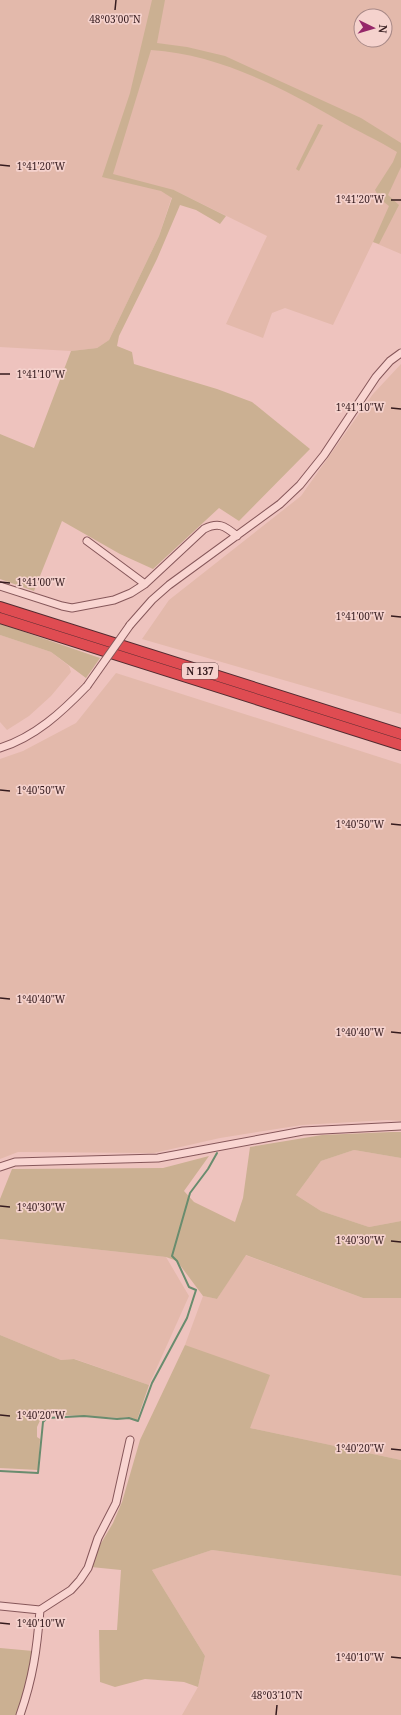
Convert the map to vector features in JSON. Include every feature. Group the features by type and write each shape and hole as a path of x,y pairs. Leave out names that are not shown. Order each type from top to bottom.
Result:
{"highway":[{"name":"N 137","path":"0,607 401,734"},
{"name":"N 137","path":"0,618 401,745"}],"street":[{"path":"0,748 25,737 47,723 69,705 87,686 130,625 152,600 169,585 280,504 300,485 328,450 376,377 390,361 401,354"},
{"path":"0,586 72,608 114,600 131,593 145,584 204,529 214,525 220,525 237,536"},
{"path":"87,540 145,584"},
{"path":"0,1167 15,1162 158,1158 303,1131 401,1126"},
{"path":"0,1606 40,1610 71,1590 80,1580 88,1568 98,1538 116,1503 130,1440"},
{"path":"20,1715 35,1665 40,1610"}],"shaded area":[{"path":"0,0 401,0 401,254 373,242 333,325 285,308 272,313 263,338 226,324 267,236 174,190 159,236 109,340 97,348 71,351 0,347"},
{"path":"152,0 165,0 157,43 187,47 225,56 361,118 401,143 401,167 388,195 399,205 379,244 373,242 389,206 380,199 375,190 393,162 397,152 294,96 248,74 200,58 151,50 113,174 174,190 226,216 220,224 196,210 180,205 157,259 119,336 117,346 132,352 134,364 217,389 252,402 310,449 239,521 219,508 153,569 120,554 62,521 34,591 0,579 0,434 34,448 71,351 97,348 109,340 159,236 172,198 161,191 102,177 130,93"},
{"path":"318,124 323,125 299,171 296,169"},
{"path":"401,364 401,714 142,639 169,600 301,496 373,394"},
{"path":"0,623 100,658 86,678 51,652 0,635"},
{"path":"0,635 51,652 69,666 71,672 51,696 29,716 7,730 0,722"},
{"path":"116,673 401,764 401,1121 387,1120 302,1125 220,1138 154,1153 18,1152 0,1159 0,759 23,751 76,723"},
{"path":"401,1132 401,1158 354,1150 321,1161 296,1195 321,1211 369,1227 401,1221 401,1298 363,1298 246,1255 217,1299 203,1296 177,1261 166,1257 0,1239 0,1199 12,1169 163,1168 209,1156 184,1191 194,1202 235,1222 243,1198 250,1147 322,1135"},
{"path":"354,1150 401,1158 401,1221 369,1227 321,1211 296,1195 321,1161"},
{"path":"0,1239 166,1257 189,1296 149,1385 75,1359 61,1360 0,1335"},
{"path":"245,1255 363,1298 401,1298 401,1460 250,1428 185,1345 203,1296 217,1299"},
{"path":"0,1335 61,1360 74,1359 149,1385 137,1420 129,1417 120,1418 43,1414 37,1427 37,1437 40,1439 38,1470 0,1468"},
{"path":"185,1345 270,1375 250,1428 401,1460 401,1576 212,1550 152,1570 205,1656 198,1687 184,1682 145,1679 115,1687 100,1682 99,1630 117,1630 121,1570 91,1567 100,1545 113,1523 122,1502 140,1440"},
{"path":"212,1550 401,1576 401,1715 182,1715 198,1687 205,1656 152,1570"},
{"path":"0,1648 33,1651 27,1690 16,1715 0,1715"}],"waterway":[{"path":"0,1471 38,1473 43,1422 47,1418 84,1416 117,1419 129,1418 138,1421 152,1383 187,1318 196,1290 189,1287 177,1261 172,1256 190,1193 208,1169 217,1153"}]}
